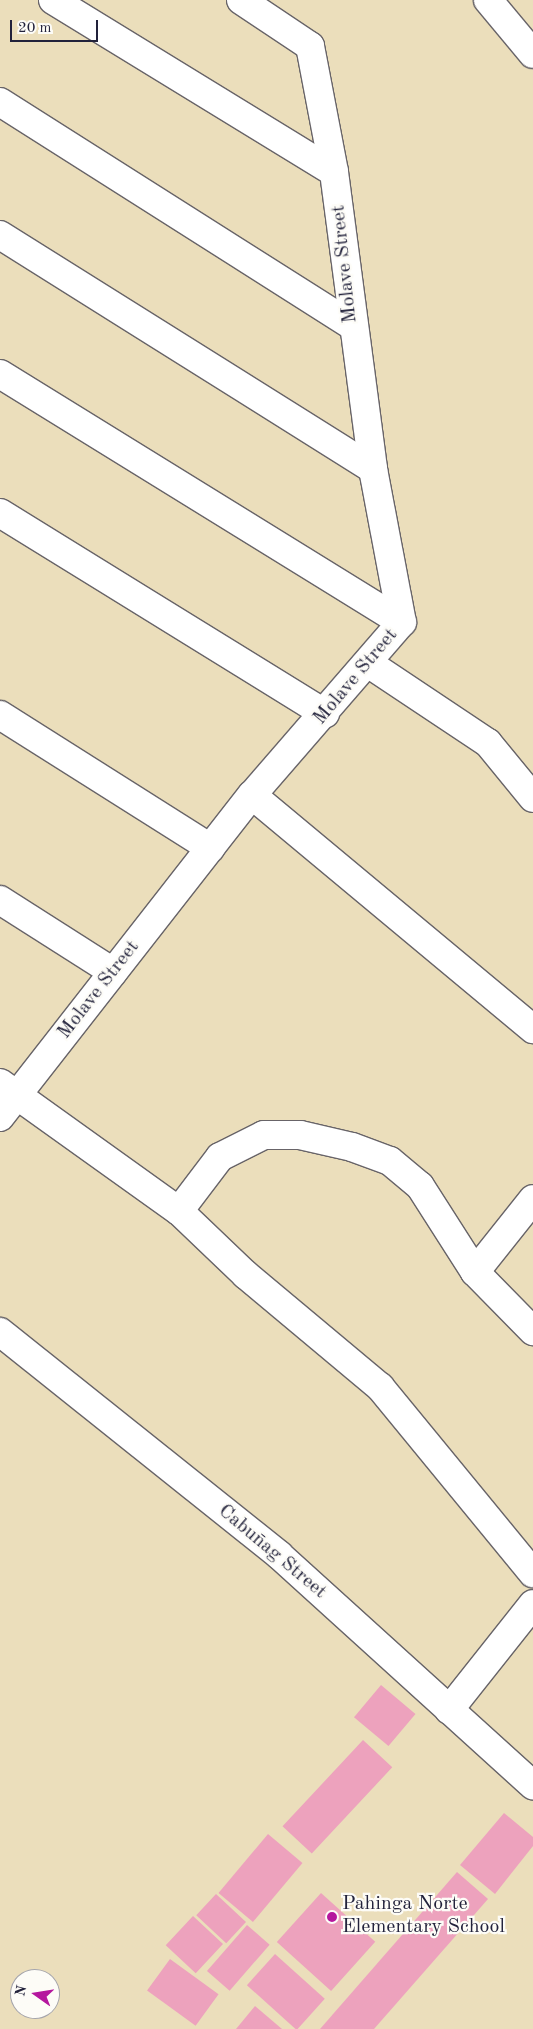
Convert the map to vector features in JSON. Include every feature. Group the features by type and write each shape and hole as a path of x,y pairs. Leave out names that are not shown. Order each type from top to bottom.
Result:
{"street":[{"path":"53,0 334,172"},
{"name":"Molave Street","path":"0,1117 9,1088 113,972 252,795 325,714 402,622 373,469 351,325 334,172 310,46 241,0"},
{"path":"488,0 533,54"},
{"path":"0,102 351,325"},
{"path":"0,235 373,469"},
{"path":"0,374 402,622"},
{"path":"0,513 325,714"},
{"path":"368,663 488,743 533,798"},
{"path":"0,715 210,848"},
{"path":"252,795 533,1029"},
{"path":"0,900 113,972"},
{"path":"9,1088 179,1211 246,1275 380,1387 533,1573"},
{"path":"179,1211 220,1157 264,1135 300,1135 390,1161 420,1186 475,1272 533,1331"},
{"path":"475,1272 533,1199"},
{"name":"Cabuñag Street","path":"0,1332 279,1555 533,1785"},
{"path":"450,1710 533,1604"}],"building":[{"path":"381,1685 415,1714 388,1746 354,1717"},
{"path":"363,1740 392,1767 312,1854 283,1826"},
{"path":"504,1813 533,1837 533,1846 495,1894 460,1865"},
{"path":"268,1834 302,1863 253,1922 219,1893"},
{"path":"457,1872 488,1899 374,2029 320,2029"},
{"path":"321,1893 375,1942 331,1991 277,1942"},
{"path":"216,1894 246,1922 226,1943 196,1915"},
{"path":"193,1916 223,1944 196,1973 166,1945"},
{"path":"247,1925 270,1945 230,1991 207,1971"},
{"path":"275,1954 325,1999 298,2029 296,2029 247,1985"},
{"path":"170,1959 219,1994 196,2026 147,1991"},
{"path":"255,2006 282,2029 236,2029"}],"place":[{"name":"Pahinga Norte Elementary School","path":"332,1917"}]}
